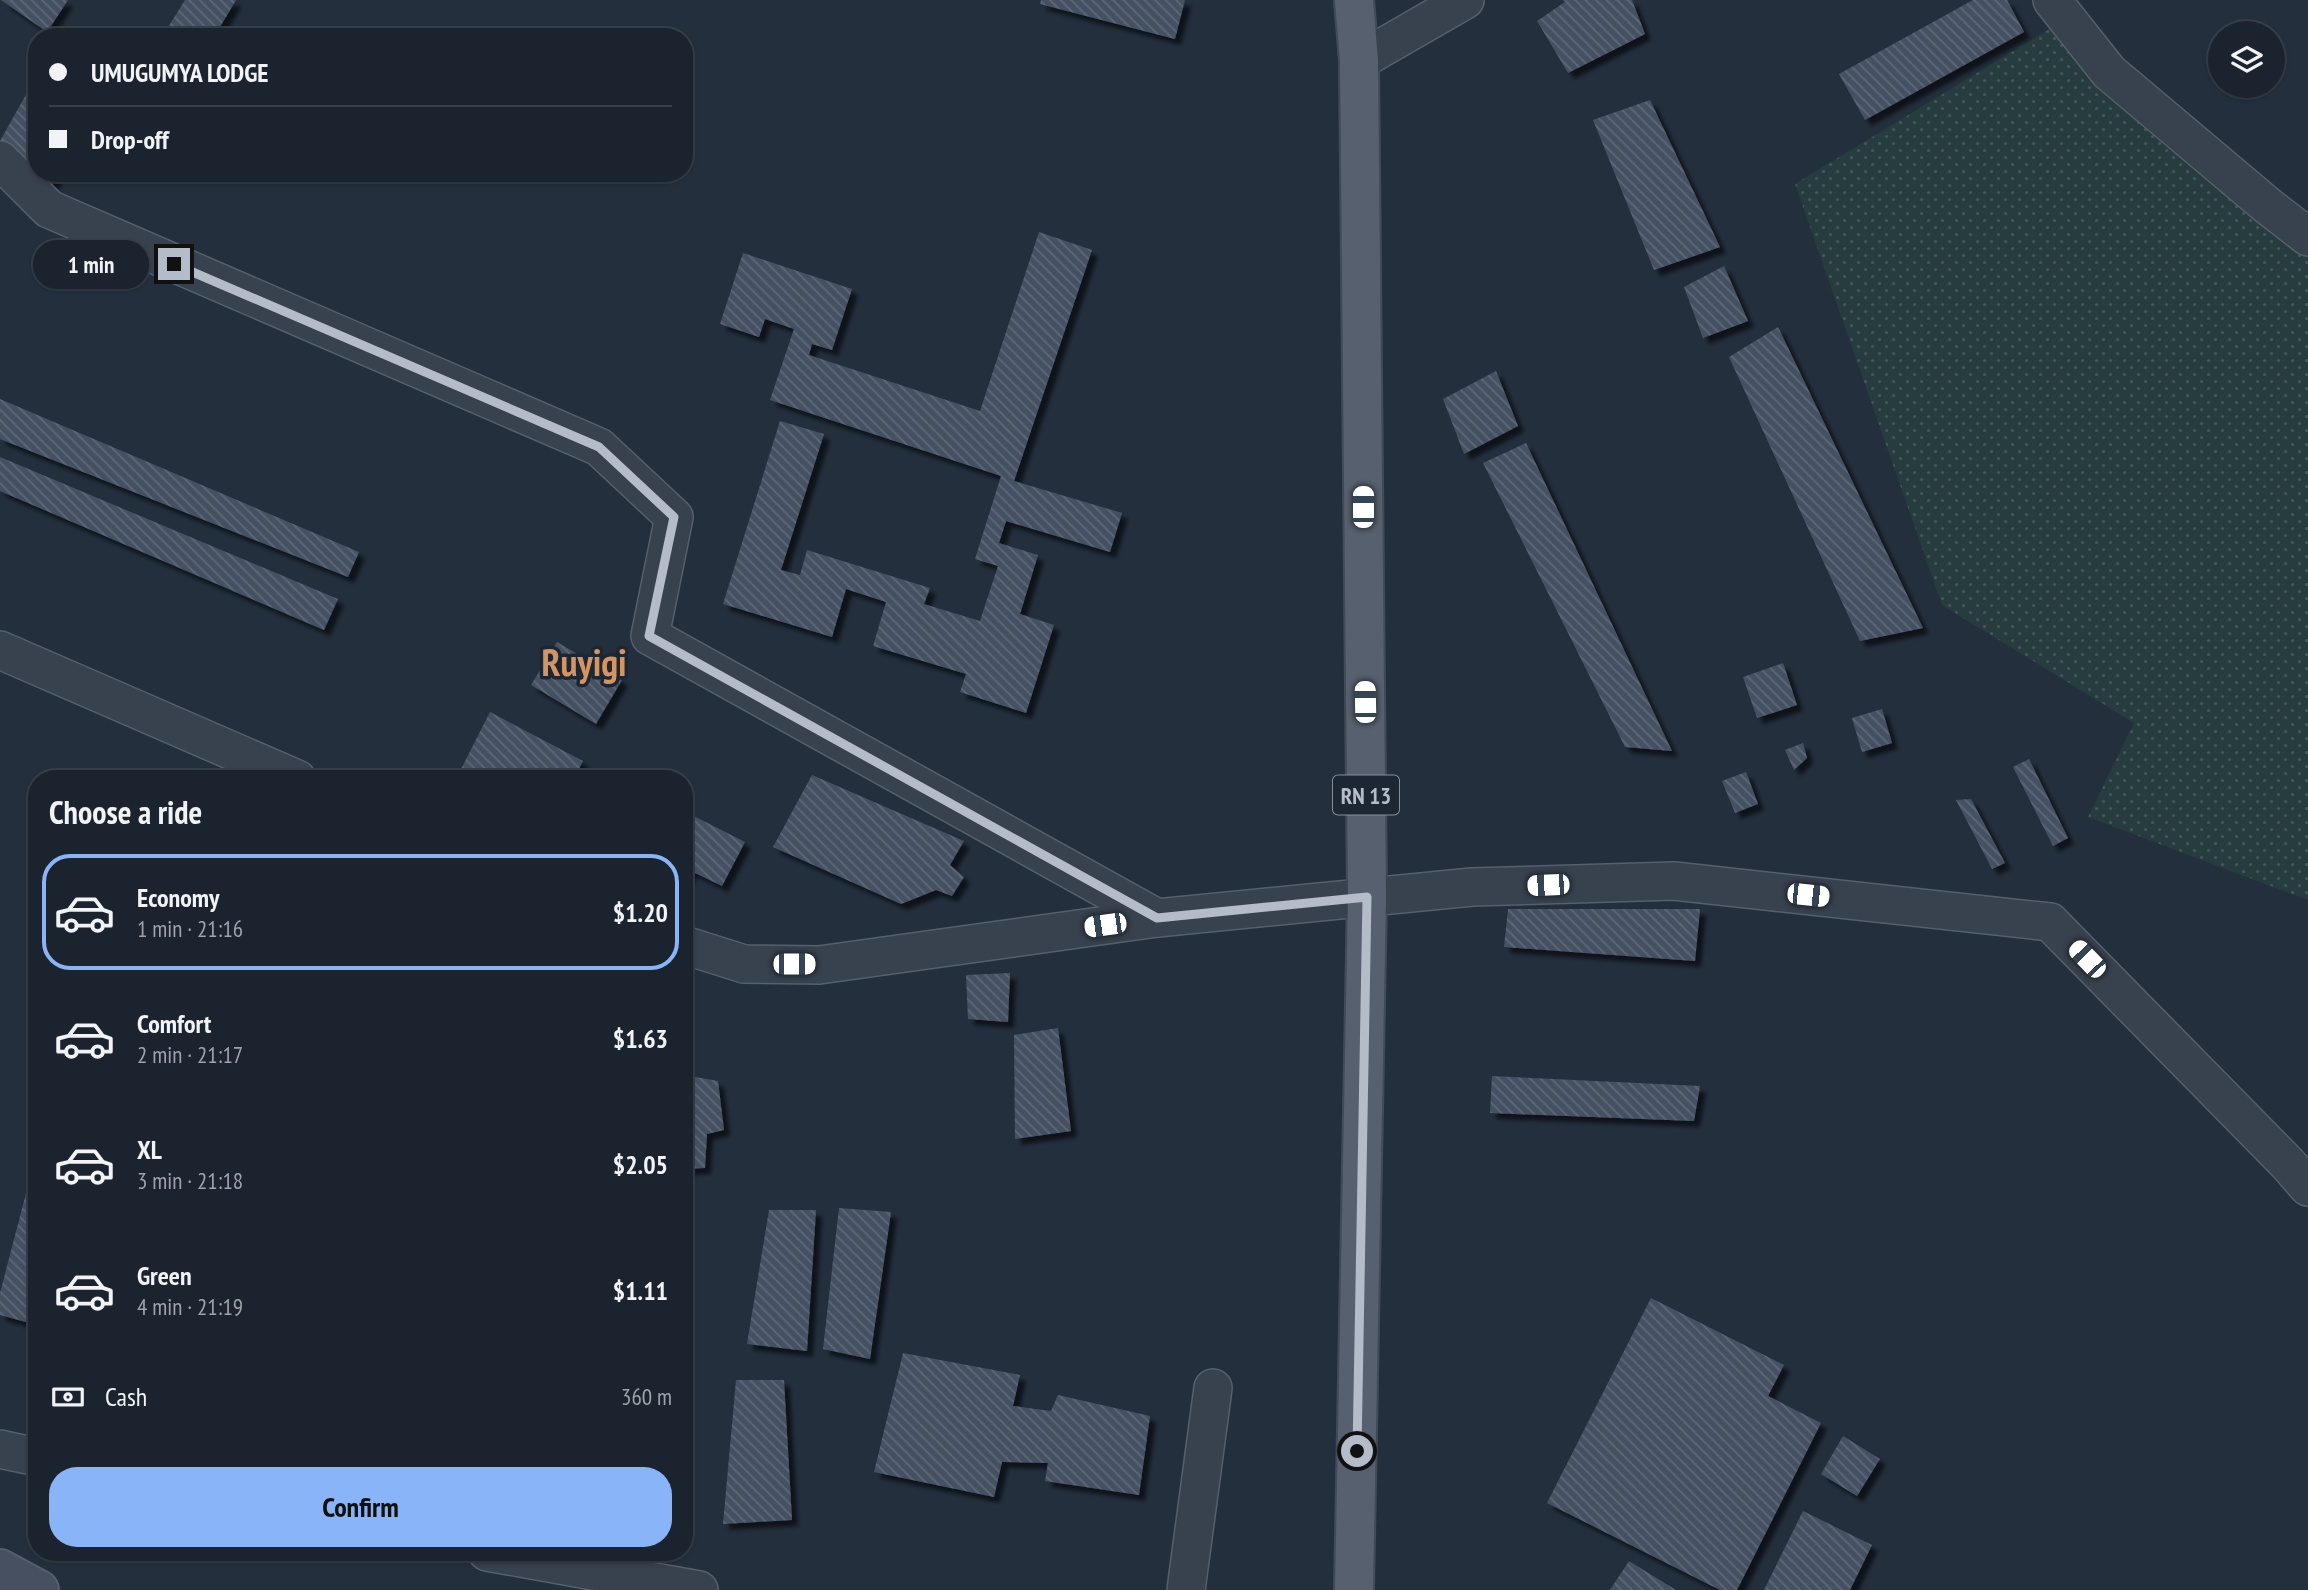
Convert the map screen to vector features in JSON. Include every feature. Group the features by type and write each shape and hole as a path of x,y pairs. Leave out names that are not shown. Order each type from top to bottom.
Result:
{"main road":[{"name":"RN 13","path":"1354,0 1359,61 1367,897 1354,1590"},
{"path":"0,1569 39,1590"}],"street":[{"path":"1359,61 1465,0"},
{"path":"2052,0 2109,72 2308,237"},
{"path":"0,160 49,209 599,447 674,517 649,636 1157,918"},
{"path":"0,650 276,770"},
{"path":"693,948 744,964 819,965 1157,918 1367,897 1472,887 1674,881 2050,922 2308,1187"},
{"path":"1186,1590 1213,1388"},
{"path":"0,1449 28,1455"},
{"path":"538,1561 699,1590"}],"green space":[{"path":"2072,15 2308,223 2308,900 2088,817 2134,723 1942,605 1795,184"}],"building":[{"path":"1,0 68,0 50,28 41,28"},
{"path":"185,0 236,0 219,28 168,28"},
{"path":"1041,0 1185,0 1175,39 1040,4"},
{"path":"1563,0 1632,0 1645,34 1568,73 1537,21 1565,2"},
{"path":"1973,0 2007,0 2024,32 1865,120 1839,74"},
{"path":"28,91 28,169 0,150 0,141"},
{"path":"1650,100 1720,247 1654,270 1593,120"},
{"path":"1039,232 1092,250 1014,481 1122,513 1110,552 1006,521 999,543 1038,555 1020,614 1054,625 1026,713 960,692 966,674 873,646 886,602 846,589 832,637 723,604 780,421 824,434 781,570 800,575 807,550 930,588 924,604 980,621 998,566 975,559 1001,476 770,400 794,329 765,319 759,337 720,324 743,253 852,289 832,350 812,344 809,355 980,411"},
{"path":"1724,266 1748,321 1703,338 1684,287"},
{"path":"1778,327 1923,628 1860,641 1729,357"},
{"path":"1496,371 1518,426 1464,454 1443,399"},
{"path":"0,399 359,552 348,577 0,439"},
{"path":"1526,443 1672,751 1625,747 1483,463"},
{"path":"0,457 338,599 324,630 0,491"},
{"path":"557,642 622,680 596,724 531,685"},
{"path":"1783,663 1797,705 1757,718 1743,677"},
{"path":"1882,709 1892,743 1862,752 1852,718"},
{"path":"490,712 583,761 578,770 461,770"},
{"path":"1803,743 1807,758 1794,770 1785,750"},
{"path":"2029,759 2068,838 2053,846 2013,767"},
{"path":"1746,772 1758,804 1735,813 1722,781"},
{"path":"812,775 964,841 950,865 964,877 952,896 936,890 901,904 773,847"},
{"path":"1971,799 2005,863 1992,869 1956,800"},
{"path":"693,816 745,842 722,886 693,872"},
{"path":"1508,909 1700,909 1695,961 1504,947"},
{"path":"1010,973 1008,1022 968,1019 966,975"},
{"path":"1058,1028 1071,1131 1015,1139 1014,1035"},
{"path":"1492,1076 1700,1086 1694,1121 1490,1113"},
{"path":"693,1077 718,1081 724,1130 707,1134 705,1168 693,1169"},
{"path":"28,1186 28,1323 0,1315 0,1293"},
{"path":"839,1208 891,1212 870,1359 823,1349"},
{"path":"769,1210 816,1210 807,1351 747,1344"},
{"path":"1651,1298 1784,1365 1768,1396 1821,1423 1737,1590 1720,1590 1547,1503"},
{"path":"903,1353 1020,1375 1013,1406 1051,1411 1058,1395 1150,1416 1139,1495 1045,1481 1048,1463 1002,1462 994,1497 874,1472"},
{"path":"736,1380 784,1380 792,1520 723,1524"},
{"path":"1843,1436 1880,1459 1857,1496 1821,1474"},
{"path":"1803,1511 1872,1545 1850,1590 1764,1590"},
{"path":"1629,1561 1676,1590 1610,1590"}],"district":[{"name":"Ruyigi","path":"584,661"}],"route":[{"path":"174,264 599,447 674,517 649,636 1157,918 1367,897 1357,1451"}]}
